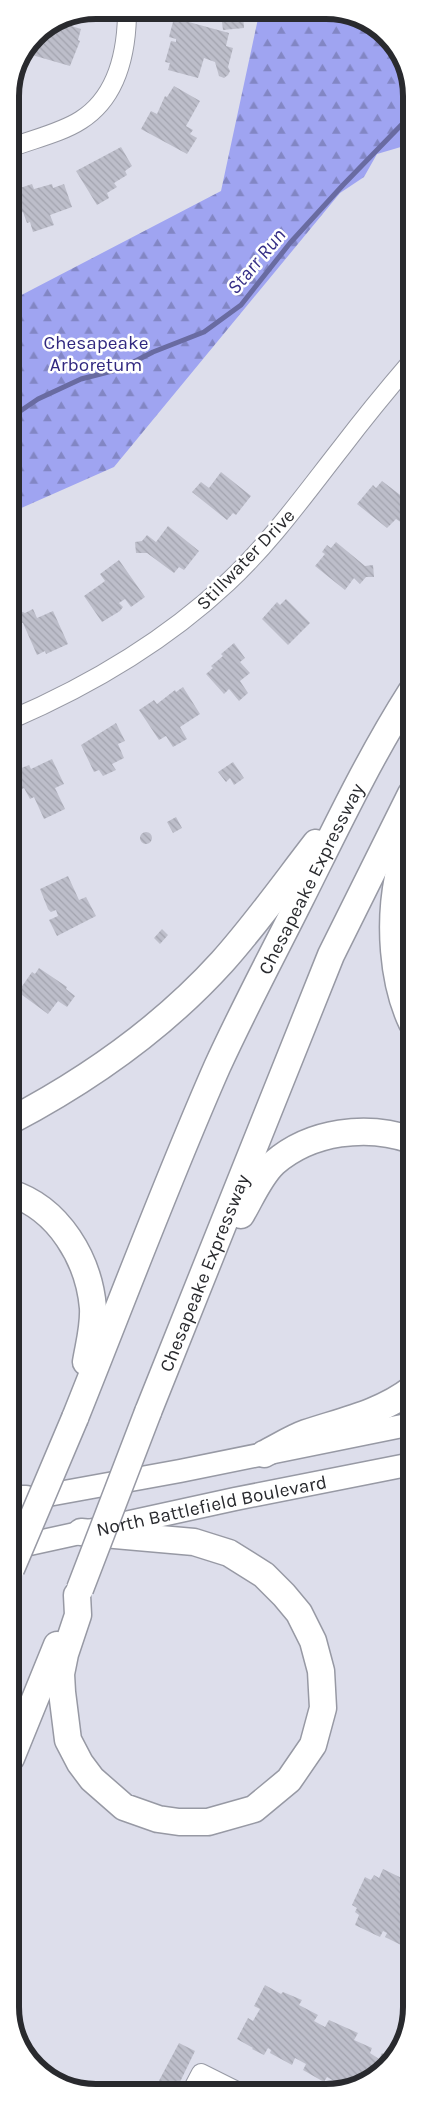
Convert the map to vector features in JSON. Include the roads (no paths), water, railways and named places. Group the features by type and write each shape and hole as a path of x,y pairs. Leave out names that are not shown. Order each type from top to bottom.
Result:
{"highway":[{"name":"Chesapeake Expressway","path":"19,1550 75,1418 154,1217 218,1066 253,992 354,792 403,706"},
{"path":"19,1116 46,1102 95,1070 140,1037 184,999 250,930 354,792"},
{"name":"Chesapeake Expressway","path":"19,1738 331,955 403,812"},
{"path":"403,860 398,879 394,922 399,984 403,996"},
{"path":"183,1323 256,1188 274,1164 295,1149 322,1137 354,1131 376,1131 403,1136"},
{"path":"19,1197 37,1204 72,1243 89,1284 93,1309 92,1332 75,1418"},
{"path":"264,1454 303,1434 361,1416 388,1404 403,1395"},
{"path":"78,1592 78,1615 65,1654 61,1674 62,1692 68,1740 80,1764 92,1779 124,1807 158,1819 179,1822 208,1822 254,1808 289,1780 313,1745 322,1708 321,1671 313,1641 299,1614 284,1595 264,1575 229,1553 194,1542 81,1532"}],"main road":[{"name":"North Battlefield Boulevard","path":"19,1499 403,1426"},
{"name":"North Battlefield Boulevard","path":"19,1546 236,1499 403,1466"}],"street":[{"path":"19,145 69,126 91,113 114,84 122,62 128,19"},
{"name":"Stillwater Drive","path":"19,716 76,689 124,662 174,628 228,583 301,502 342,447 403,372"},
{"path":"195,2084 201,2072 224,2084"}],"waterway":[{"name":"Starr Run","path":"19,412 38,399 81,379 120,369 153,352 204,332 241,305 290,243 403,123"}],"park label":[{"name":"Chesapeake Arboretum","path":"96,353"}]}
